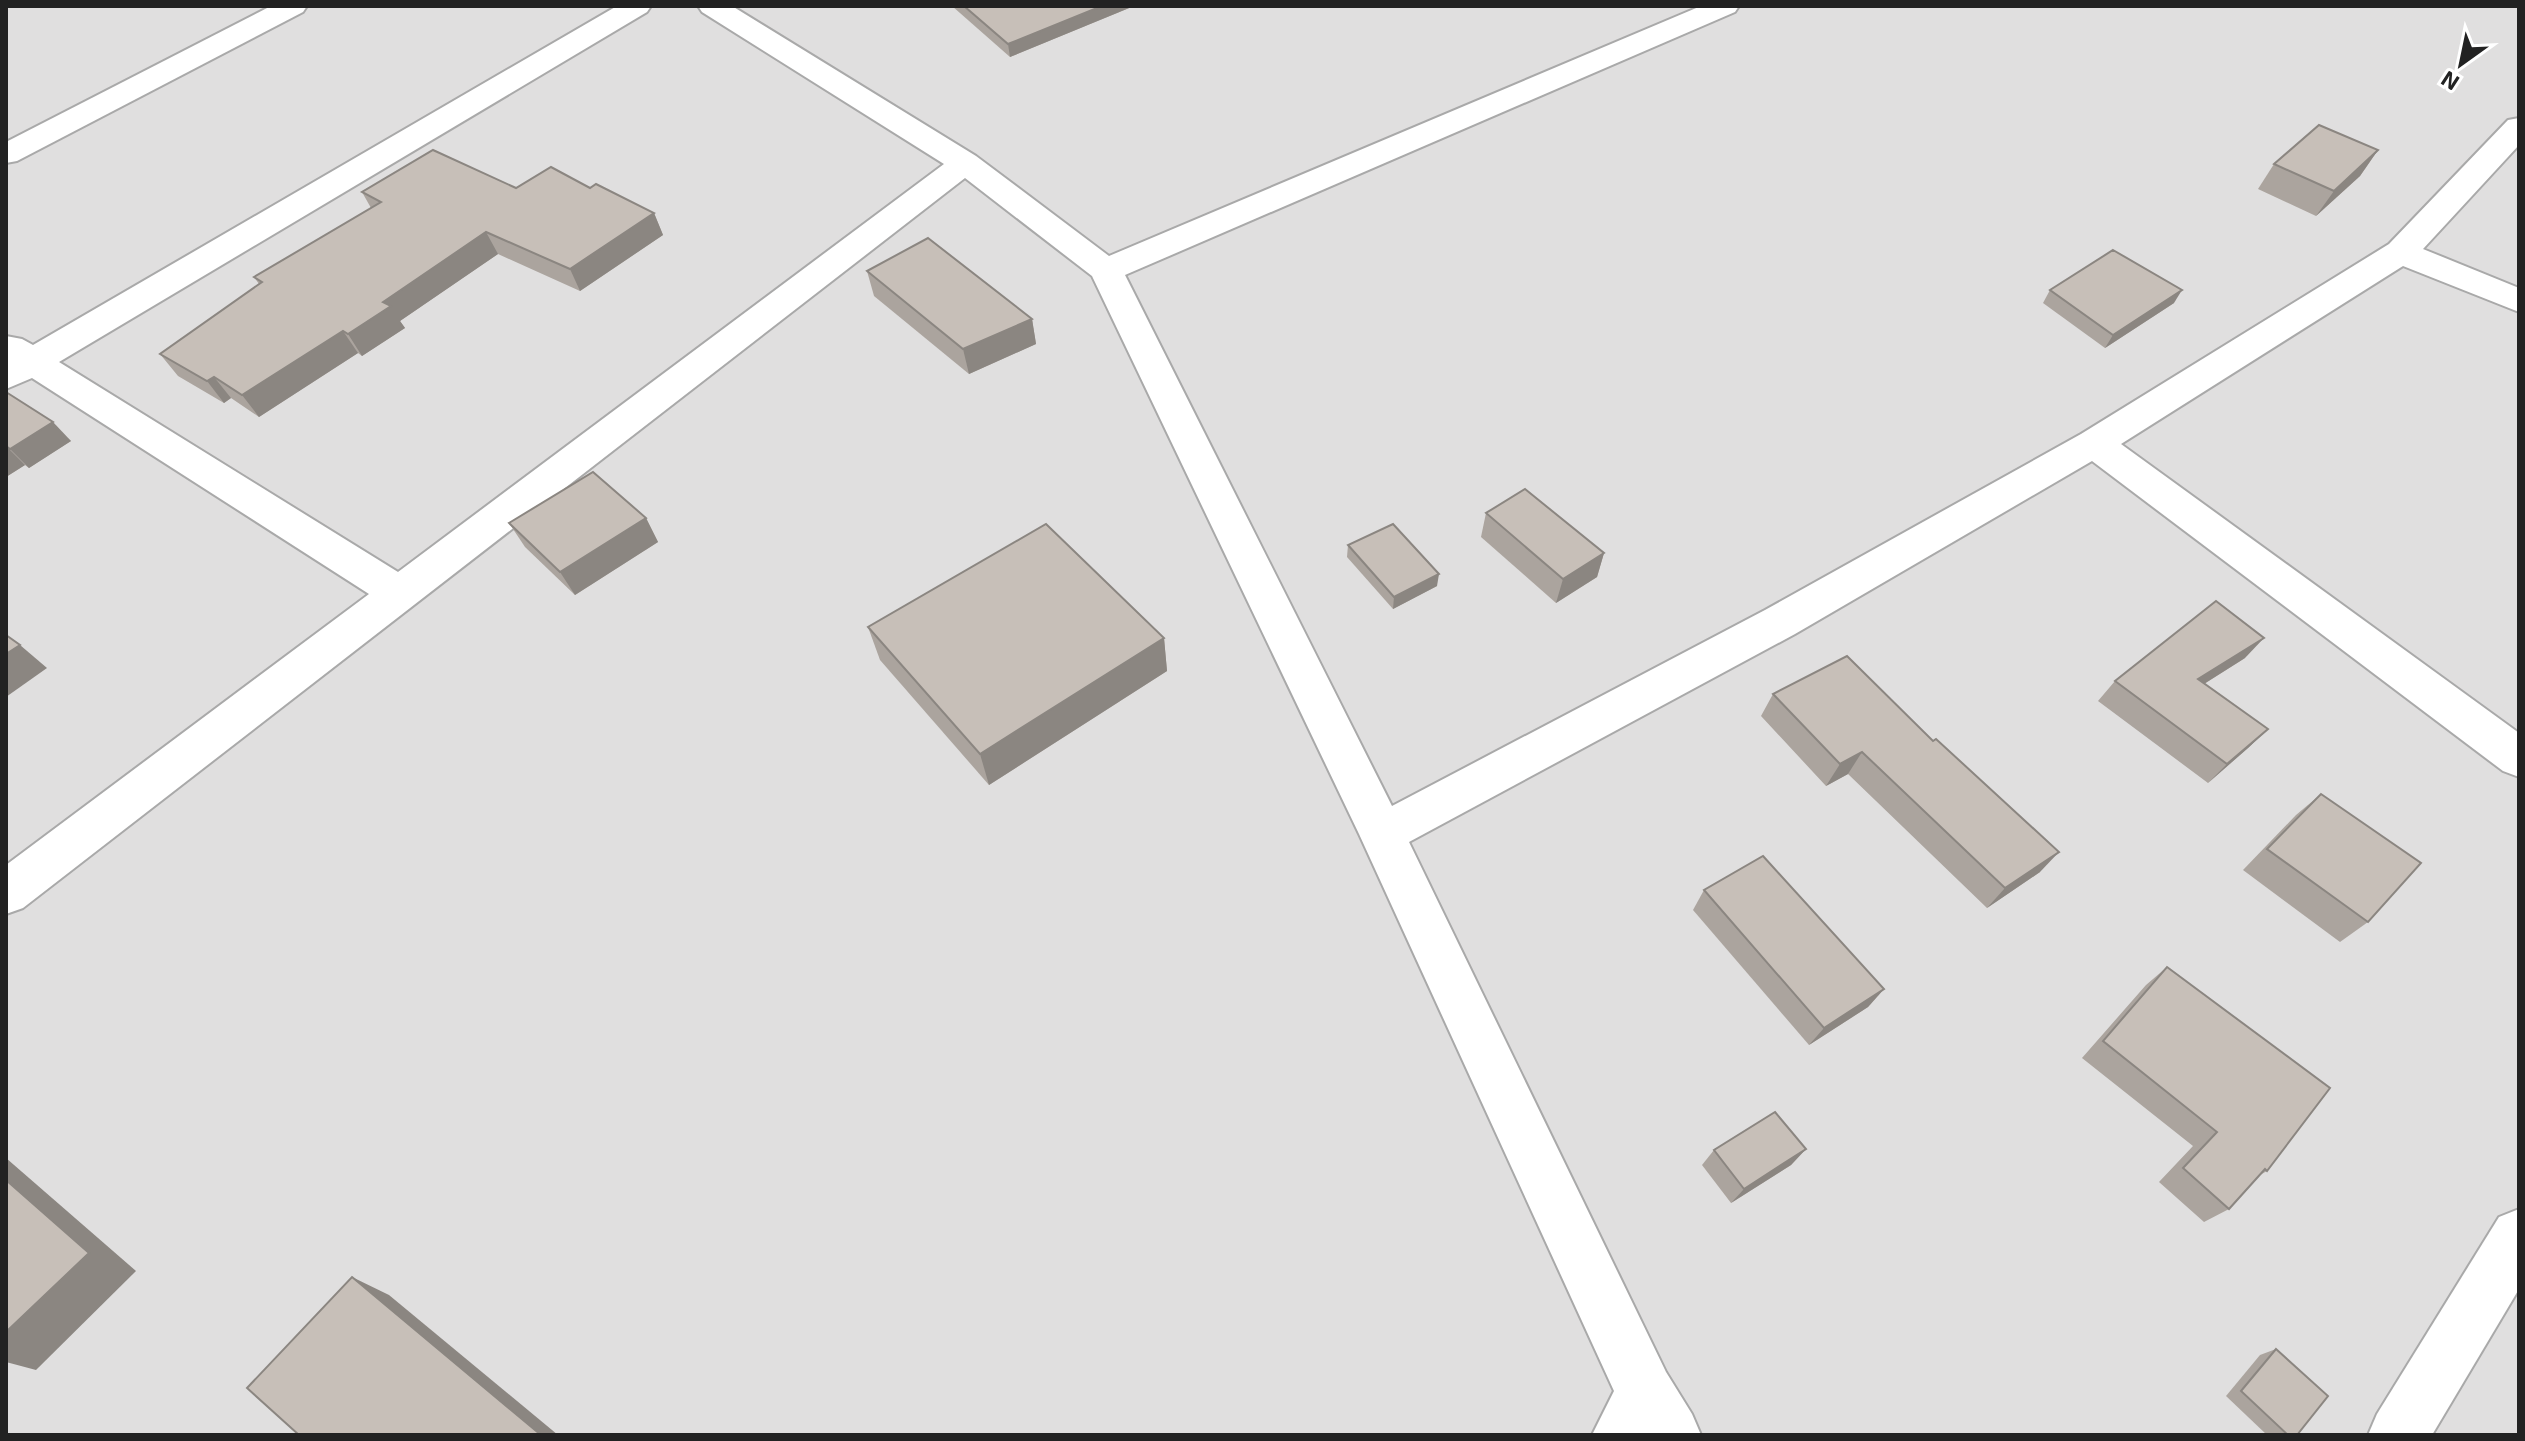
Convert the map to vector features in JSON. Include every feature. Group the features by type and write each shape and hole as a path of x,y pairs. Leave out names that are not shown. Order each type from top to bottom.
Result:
{"street":[{"path":"6,154 293,6"},
{"path":"400,593 14,362 637,6"},
{"path":"712,6 965,163 1106,270 1382,834 1646,1421"},
{"path":"1106,270 1725,6"},
{"path":"1382,834 1780,622 2094,443 2401,252 2519,127"},
{"path":"6,893 965,163"},
{"path":"2401,252 2519,301"},
{"path":"2094,443 2519,758"},
{"path":"2398,1435 2519,1237"}],"shaded area":[{"path":"6,6 2519,6 2519,1435 6,1435"}],"building":[{"path":"964,6 1102,6 1008,44"},
{"path":"2319,125 2378,150 2334,191 2274,164"},
{"path":"433,150 516,188 551,167 590,188 596,184 654,213 570,269 486,232 383,302 391,306 348,334 343,331 242,395 214,377 207,381 160,354 262,282 254,277 381,202 362,192"},
{"path":"928,238 1032,319 963,349 867,271"},
{"path":"2113,250 2182,290 2113,335 2050,290"},
{"path":"6,392 53,422 10,449 6,446"},
{"path":"593,472 646,518 560,572 509,523"},
{"path":"1525,489 1604,553 1563,579 1486,513"},
{"path":"1046,524 1164,638 980,754 868,627"},
{"path":"1393,524 1439,574 1394,597 1348,545"},
{"path":"2216,601 2264,638 2198,679 2268,729 2227,764 2115,681"},
{"path":"6,635 20,645 6,654"},
{"path":"1847,656 1933,741 1936,739 2059,852 2005,888 1862,752 1840,764 1773,694"},
{"path":"2321,794 2421,863 2368,922 2267,849"},
{"path":"1763,856 1884,989 1824,1028 1704,890"},
{"path":"2167,967 2330,1088 2267,1171 2265,1169 2229,1209 2183,1168 2217,1132 2103,1041"},
{"path":"1775,1112 1806,1149 1744,1189 1714,1150"},
{"path":"6,1180 89,1253 6,1332"},
{"path":"352,1277 541,1435 299,1435 247,1388"},
{"path":"2276,1349 2328,1396 2297,1435 2288,1435 2241,1391"}]}
